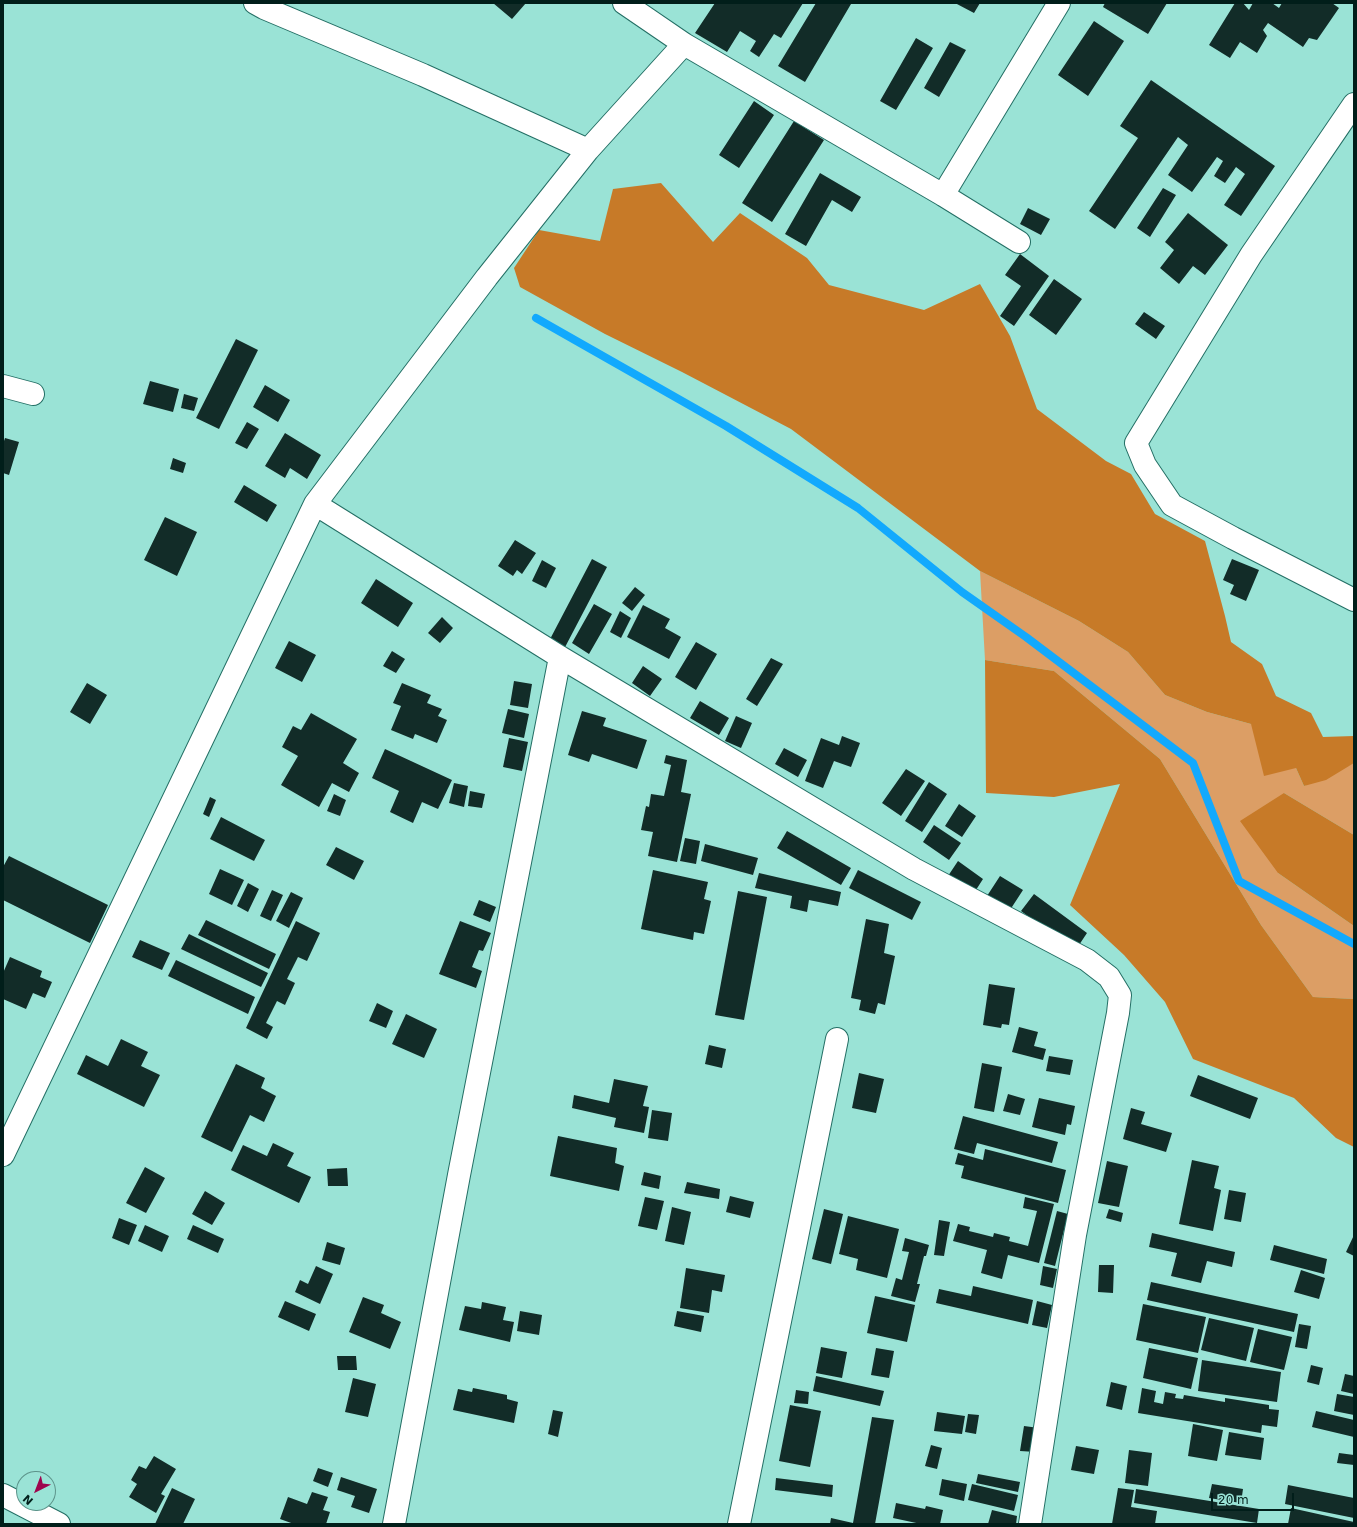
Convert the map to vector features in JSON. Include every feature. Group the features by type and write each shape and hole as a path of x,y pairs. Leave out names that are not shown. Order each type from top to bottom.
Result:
{"street":[{"path":"255,3 423,75 588,150"},
{"path":"624,3 684,44 943,195 1019,242"},
{"path":"943,195 1059,3"},
{"path":"3,1155 315,504 487,277 588,150 684,44"},
{"path":"1354,104 1251,255 1136,443 1145,465 1172,505 1354,600"},
{"path":"3,386 33,394"},
{"path":"315,504 560,656 914,869 1087,960 1109,977 1120,995 1114,1040 1075,1235 1030,1524"},
{"path":"394,1524 560,656"},
{"path":"739,1524 837,1039"},
{"path":"3,1495 59,1524"}],"shaded area":[{"path":"661,183 713,242 740,213 807,258 829,285 924,310 980,284 1010,336 1037,409 1106,461 1131,474 1155,514 1205,541 1231,642 1262,664 1276,696 1311,713 1323,737 1354,736 1354,763 1326,780 1304,786 1296,768 1264,776 1251,724 1207,712 1165,695 1128,652 1079,621 980,571 791,429 605,334 520,287 514,268 539,230 600,241 613,189"},
{"path":"980,571 1079,621 1128,652 1165,695 1207,712 1251,724 1296,768 1304,786 1354,763 1354,835 1284,793 1278,873 1354,926 1354,999 1313,997 1261,925 1160,759 1054,671 985,660"},
{"path":"985,660 1054,671 1160,759 1261,925 1313,997 1354,999 1354,1147 1336,1138 1294,1098 1193,1059 1165,1002 1124,955 1070,905 1120,784 1054,797 986,793"},
{"path":"1284,793 1354,835 1354,926 1278,873 1240,821"}],"building":[{"path":"493,3 526,3 512,19"},
{"path":"715,3 803,3 781,38 774,34 759,57 750,51 756,41 740,31 727,52 695,33"},
{"path":"816,3 851,4 805,82 778,66"},
{"path":"955,3 980,3 974,13"},
{"path":"1105,3 1167,3 1148,34 1103,7"},
{"path":"1235,3 1243,3 1249,10 1253,3 1272,3 1279,8 1282,3 1332,3 1339,8 1317,40 1309,38 1303,47 1268,23 1263,30 1267,36 1257,53 1240,42 1230,58 1209,45"},
{"path":"1094,21 1124,41 1088,96 1058,75"},
{"path":"916,38 933,48 896,110 880,101"},
{"path":"950,42 966,50 939,97 924,88"},
{"path":"1151,80 1275,166 1241,216 1224,205 1245,174 1236,167 1225,183 1214,176 1223,161 1217,157 1192,192 1168,175 1188,145 1178,137 1115,229 1089,211 1138,138 1120,126"},
{"path":"754,101 774,115 739,168 719,155"},
{"path":"794,121 824,140 772,222 742,203"},
{"path":"820,173 861,197 852,212 832,200 806,246 785,234"},
{"path":"1163,188 1176,195 1150,237 1137,228"},
{"path":"1028,208 1050,219 1041,235 1020,224"},
{"path":"1188,213 1228,245 1205,275 1193,266 1179,284 1160,268 1174,250 1165,242"},
{"path":"1020,254 1049,276 1014,326 1000,316 1021,286 1005,275"},
{"path":"1054,279 1082,299 1056,335 1029,315"},
{"path":"1144,312 1165,326 1156,339 1135,324"},
{"path":"236,339 258,350 219,429 196,418"},
{"path":"150,381 179,389 173,412 143,404"},
{"path":"265,385 290,400 278,422 253,407"},
{"path":"184,394 198,398 194,411 181,408"},
{"path":"247,422 259,429 247,449 235,443"},
{"path":"285,433 321,455 307,479 290,468 285,478 265,466"},
{"path":"5,438 19,442 9,475 3,473 3,444"},
{"path":"173,458 186,463 183,473 170,469"},
{"path":"244,485 277,505 267,522 234,502"},
{"path":"165,517 197,532 177,576 144,560"},
{"path":"515,540 536,553 522,574 517,570 513,576 498,566"},
{"path":"592,559 607,567 563,651 548,643"},
{"path":"1232,559 1259,570 1246,601 1230,594 1234,585 1223,580"},
{"path":"542,560 556,568 546,588 532,581"},
{"path":"376,579 413,603 398,627 361,603"},
{"path":"635,587 645,595 632,611 622,603"},
{"path":"594,604 612,614 589,654 572,643"},
{"path":"643,605 670,619 665,628 681,637 669,659 627,637"},
{"path":"620,611 631,618 621,638 610,632"},
{"path":"442,617 453,628 440,643 428,633"},
{"path":"289,641 316,655 302,682 275,668"},
{"path":"696,642 717,654 696,690 675,677"},
{"path":"392,651 405,659 396,673 383,666"},
{"path":"771,658 783,664 757,706 746,699"},
{"path":"643,666 662,679 650,696 632,683"},
{"path":"514,681 532,684 528,708 510,705"},
{"path":"87,683 107,695 90,724 70,712"},
{"path":"402,683 431,695 427,703 442,709 438,716 447,720 437,743 415,734 413,739 391,730 401,706 393,703"},
{"path":"700,701 729,718 719,735 690,718"},
{"path":"508,709 529,714 524,738 502,733"},
{"path":"582,711 606,718 603,726 647,740 637,769 592,754 589,762 568,755"},
{"path":"311,713 357,739 343,763 359,773 349,792 332,783 319,807 281,785 298,756 282,747 293,726 301,730"},
{"path":"736,716 752,723 741,748 725,741"},
{"path":"842,736 860,743 851,767 834,761 823,788 805,781 821,738 839,745"},
{"path":"509,738 528,742 522,771 503,767"},
{"path":"784,748 807,760 798,777 775,764"},
{"path":"385,749 452,780 438,809 422,802 413,823 390,812 399,791 372,778"},
{"path":"666,755 687,760 681,792 691,794 677,862 648,856 653,832 641,830 646,806 649,807 651,794 664,796 671,765 664,763"},
{"path":"906,769 925,781 901,816 882,803"},
{"path":"929,782 947,794 922,832 905,821"},
{"path":"454,783 468,786 464,807 449,803"},
{"path":"470,791 485,794 482,808 468,806"},
{"path":"334,794 346,800 340,816 327,811"},
{"path":"210,797 216,800 209,817 203,814"},
{"path":"959,804 976,816 962,837 945,826"},
{"path":"221,817 265,840 254,861 210,839"},
{"path":"934,825 961,843 949,860 923,842"},
{"path":"787,831 851,868 841,885 777,848"},
{"path":"685,838 700,841 696,864 680,861"},
{"path":"705,844 758,858 753,875 701,861"},
{"path":"336,847 364,861 354,880 326,865"},
{"path":"9,856 108,905 90,943 3,900 3,867"},
{"path":"958,861 983,879 974,893 948,876"},
{"path":"220,869 244,880 232,905 209,894"},
{"path":"653,870 708,882 704,899 711,901 704,934 694,932 693,940 641,929"},
{"path":"858,870 921,902 912,920 849,888"},
{"path":"759,873 841,892 838,906 809,900 807,912 790,908 792,896 755,888"},
{"path":"1000,876 1023,890 1010,910 987,896"},
{"path":"248,883 259,889 248,912 237,906"},
{"path":"272,890 283,895 271,921 260,916"},
{"path":"738,891 767,897 744,1020 715,1015"},
{"path":"291,892 303,898 289,928 276,921"},
{"path":"1034,894 1087,933 1075,951 1021,911"},
{"path":"479,900 496,907 490,922 473,915"},
{"path":"866,919 889,924 884,953 895,956 885,1005 878,1003 875,1014 859,1010 861,1000 851,998"},
{"path":"206,920 276,954 269,969 198,935"},
{"path":"296,921 320,933 307,961 298,957 287,979 295,983 285,1005 277,1001 266,1023 273,1027 267,1039 246,1028"},
{"path":"460,921 491,933 483,951 479,950 472,967 482,971 476,988 439,974"},
{"path":"189,934 268,973 261,987 181,949"},
{"path":"140,940 170,953 162,970 132,957"},
{"path":"10,957 42,971 40,977 52,982 45,998 33,993 26,1009 3,999 3,973"},
{"path":"176,960 255,997 248,1014 168,976"},
{"path":"989,984 1015,988 1009,1025 1002,1024 1001,1028 983,1025"},
{"path":"377,1003 393,1011 386,1028 369,1021"},
{"path":"406,1014 437,1029 424,1058 392,1044"},
{"path":"1019,1027 1038,1032 1034,1046 1046,1049 1043,1060 1012,1052"},
{"path":"121,1039 148,1052 141,1066 160,1075 144,1107 77,1074 86,1055 108,1066"},
{"path":"709,1045 726,1049 722,1068 705,1064"},
{"path":"1049,1056 1073,1060 1070,1075 1046,1071"},
{"path":"982,1063 1002,1067 994,1112 974,1108"},
{"path":"236,1064 265,1078 261,1088 276,1096 264,1122 250,1115 232,1152 201,1137"},
{"path":"859,1073 884,1079 876,1113 852,1108"},
{"path":"1198,1075 1258,1098 1250,1119 1190,1096"},
{"path":"614,1079 648,1086 643,1106 649,1107 644,1133 614,1127 616,1118 572,1108 574,1095 609,1103"},
{"path":"1008,1094 1025,1099 1020,1115 1003,1111"},
{"path":"1039,1098 1075,1106 1071,1125 1067,1124 1065,1135 1032,1127"},
{"path":"1131,1108 1145,1112 1141,1124 1172,1133 1166,1152 1123,1139"},
{"path":"652,1110 672,1113 668,1141 648,1138"},
{"path":"963,1116 1058,1142 1052,1163 977,1143 974,1154 954,1149"},
{"path":"558,1136 617,1148 615,1163 624,1166 619,1191 550,1176"},
{"path":"273,1143 294,1153 287,1166 311,1177 299,1203 231,1170 243,1145 267,1156"},
{"path":"985,1149 1066,1170 1058,1203 961,1178 964,1166 955,1164 958,1153 983,1160"},
{"path":"1192,1160 1219,1166 1214,1188 1221,1190 1213,1231 1179,1224"},
{"path":"1107,1161 1128,1166 1119,1207 1098,1203"},
{"path":"145,1167 165,1178 146,1213 126,1203"},
{"path":"347,1168 348,1186 328,1186 327,1169"},
{"path":"644,1172 661,1176 659,1189 641,1185"},
{"path":"687,1182 720,1189 719,1199 684,1193"},
{"path":"1229,1190 1246,1193 1241,1222 1224,1219"},
{"path":"205,1191 225,1203 212,1225 192,1214"},
{"path":"730,1196 754,1202 750,1218 726,1212"},
{"path":"645,1197 664,1201 657,1230 638,1226"},
{"path":"1025,1197 1054,1204 1039,1263 1008,1255 1002,1279 981,1273 987,1250 953,1241 958,1224 970,1227 969,1231 993,1237 994,1233 1010,1237 1009,1241 1028,1246 1037,1211 1023,1208"},
{"path":"672,1207 691,1212 684,1245 665,1241"},
{"path":"824,1209 843,1214 831,1264 812,1259"},
{"path":"1109,1209 1123,1213 1121,1222 1106,1218"},
{"path":"1057,1211 1068,1214 1055,1266 1044,1263"},
{"path":"848,1216 899,1229 887,1278 856,1270 858,1259 839,1254"},
{"path":"119,1218 137,1225 129,1245 112,1238"},
{"path":"939,1220 950,1222 944,1256 934,1255"},
{"path":"145,1225 169,1236 162,1252 138,1241"},
{"path":"193,1225 224,1239 218,1253 187,1239"},
{"path":"1152,1233 1235,1252 1232,1267 1207,1261 1201,1283 1171,1276 1177,1253 1149,1247"},
{"path":"1354,1235 1354,1256 1346,1252"},
{"path":"905,1238 929,1245 926,1256 924,1256 917,1284 920,1284 915,1302 891,1296 896,1278 902,1280 909,1252 902,1251"},
{"path":"327,1242 345,1248 340,1265 322,1260"},
{"path":"1274,1245 1327,1259 1324,1274 1270,1260"},
{"path":"1099,1265 1114,1265 1113,1293 1098,1292"},
{"path":"316,1266 333,1274 320,1304 295,1292 300,1280 308,1284"},
{"path":"1043,1266 1057,1269 1053,1288 1040,1285"},
{"path":"686,1268 725,1275 722,1292 712,1290 709,1313 680,1308"},
{"path":"1301,1270 1325,1278 1319,1299 1294,1292"},
{"path":"1151,1282 1298,1314 1294,1332 1147,1300"},
{"path":"973,1286 1033,1300 1028,1324 936,1303 939,1289 971,1296"},
{"path":"875,1296 915,1305 907,1342 867,1333"},
{"path":"363,1297 384,1305 381,1313 401,1322 390,1349 349,1332"},
{"path":"285,1301 316,1314 309,1331 278,1317"},
{"path":"1037,1301 1052,1305 1047,1328 1032,1325"},
{"path":"482,1302 506,1307 503,1320 514,1322 510,1342 459,1330 465,1306 481,1309"},
{"path":"1143,1304 1206,1317 1198,1353 1136,1340"},
{"path":"520,1311 542,1315 539,1335 517,1331"},
{"path":"677,1311 704,1316 701,1332 674,1326"},
{"path":"1209,1318 1254,1328 1246,1361 1201,1350"},
{"path":"1299,1324 1311,1326 1307,1349 1295,1347"},
{"path":"1258,1329 1292,1337 1284,1370 1250,1362"},
{"path":"821,1347 847,1352 842,1378 816,1373"},
{"path":"876,1348 894,1351 889,1378 871,1375"},
{"path":"1149,1348 1198,1358 1191,1389 1143,1378"},
{"path":"337,1356 356,1356 357,1370 338,1370"},
{"path":"1202,1360 1281,1372 1277,1402 1198,1391"},
{"path":"1311,1365 1323,1368 1319,1385 1307,1382"},
{"path":"1345,1374 1354,1376 1354,1394 1341,1391"},
{"path":"816,1376 884,1391 880,1406 813,1391"},
{"path":"353,1378 376,1384 368,1417 345,1412"},
{"path":"1111,1382 1127,1386 1122,1410 1106,1406"},
{"path":"473,1388 507,1395 507,1399 518,1402 514,1423 453,1410 458,1389 472,1392"},
{"path":"1142,1388 1156,1391 1154,1402 1163,1404 1165,1392 1176,1394 1175,1398 1183,1399 1184,1395 1225,1402 1225,1398 1269,1405 1269,1409 1279,1410 1277,1427 1262,1425 1261,1433 1138,1413"},
{"path":"796,1390 809,1392 808,1404 794,1403"},
{"path":"1337,1394 1354,1397 1354,1415 1334,1411"},
{"path":"790,1405 821,1411 810,1467 779,1461"},
{"path":"553,1410 563,1412 558,1437 548,1434"},
{"path":"1316,1411 1354,1420 1354,1437 1312,1427"},
{"path":"937,1412 965,1416 962,1434 934,1431"},
{"path":"968,1414 979,1415 976,1434 965,1432"},
{"path":"872,1417 894,1420 875,1524 830,1524 831,1518 853,1523"},
{"path":"1193,1424 1223,1430 1217,1461 1188,1456"},
{"path":"1024,1426 1039,1428 1036,1452 1020,1451"},
{"path":"1229,1432 1264,1438 1261,1460 1225,1455"},
{"path":"931,1445 942,1448 937,1469 925,1466"},
{"path":"1076,1446 1099,1450 1094,1474 1071,1470"},
{"path":"1129,1450 1152,1453 1148,1486 1125,1483"},
{"path":"1339,1453 1354,1455 1354,1465 1337,1463"},
{"path":"154,1456 176,1469 161,1494 165,1496 156,1513 129,1497 137,1484 131,1480 139,1466 146,1469"},
{"path":"318,1468 333,1473 328,1487 313,1481"},
{"path":"978,1474 1020,1482 1018,1492 976,1483"},
{"path":"341,1477 377,1489 369,1513 351,1507 355,1496 337,1490"},
{"path":"776,1478 833,1485 832,1497 775,1490"},
{"path":"942,1479 967,1484 964,1501 939,1495"},
{"path":"972,1484 1018,1495 1014,1511 968,1500"},
{"path":"1212,1484 1243,1489 1241,1503 1209,1498"},
{"path":"1288,1485 1354,1498 1354,1518 1285,1504"},
{"path":"172,1488 195,1499 183,1524 155,1524"},
{"path":"1118,1488 1134,1490 1131,1507 1157,1511 1155,1524 1112,1524"},
{"path":"1136,1489 1259,1509 1257,1523 1134,1503"},
{"path":"312,1492 328,1497 323,1510 330,1512 326,1524 294,1524 280,1519 288,1497 307,1504"},
{"path":"896,1503 925,1509 926,1506 943,1510 940,1524 921,1524 893,1518"},
{"path":"1291,1508 1354,1522 1354,1524 1288,1524"},
{"path":"992,1510 1017,1516 1016,1524 988,1524"}],"waterway":[{"path":"536,318 726,426 858,508 962,592 1026,637 1193,763 1239,881 1354,944"}]}
